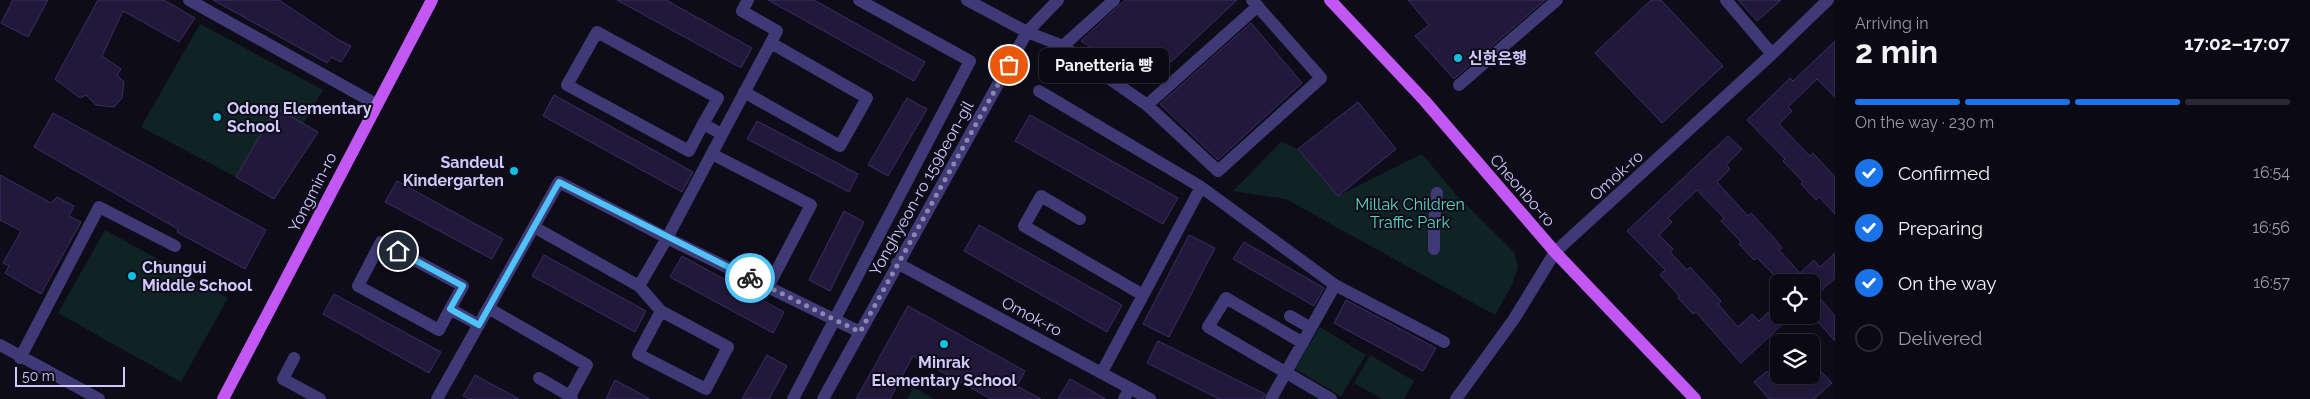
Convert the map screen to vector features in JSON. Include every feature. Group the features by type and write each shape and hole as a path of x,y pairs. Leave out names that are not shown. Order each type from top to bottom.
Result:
{"main road":[{"name":"Yongmin-ro","path":"223,399 432,0"},
{"name":"Cheonbo-ro","path":"1330,0 1424,100 1555,252 1695,399"}],"street":[{"path":"189,0 376,104"},
{"path":"639,286 667,238 777,31 742,11 748,0"},
{"path":"793,399 970,61 859,0"},
{"path":"967,0 1028,32 1063,46 1147,105 1218,171 1321,78 1255,3 1147,105"},
{"name":"Yonghyeon-ro 159beon-gil","path":"823,399 897,263 1028,32 1058,0"},
{"path":"1063,46 1114,0"},
{"path":"1459,84 1557,0"},
{"path":"1726,0 1772,54"},
{"name":"Omok-ro","path":"1456,399 1514,319 1555,252 1772,54 1828,0"},
{"path":"597,32 718,98 703,124 689,151 568,85 597,32"},
{"path":"744,92 840,146 867,98 771,43"},
{"path":"1039,91 1201,187 1335,285 1444,342"},
{"path":"703,124 722,134"},
{"path":"712,154 811,205 768,287"},
{"path":"438,399 559,182 667,238 860,332"},
{"path":"1102,372 1201,187"},
{"path":"1434,249 1434,222 1438,193"},
{"path":"1080,219 1041,196 1024,226 1143,295"},
{"path":"20,358 99,207 175,246"},
{"path":"534,227 639,286 661,311 728,347 706,389 638,354 661,311"},
{"path":"381,242 463,286 450,309 439,330 358,286 381,242"},
{"name":"Omok-ro","path":"897,263 1102,372 1126,393 1150,399"},
{"path":"1271,399 1335,285"},
{"path":"1303,343 1226,298 1208,327 1331,399"},
{"path":"488,308 588,365 571,397 539,378"},
{"path":"450,309 479,325"},
{"path":"1290,316 1311,328"},
{"path":"0,346 99,399"},
{"path":"294,358 283,379 320,399"}],"green space":[{"path":"200,24 323,90 303,124 276,108 236,177 141,127"},
{"name":"Millak Children Traffic Park","path":"1281,142 1298,149 1338,196 1422,154 1457,196 1514,252 1518,267 1513,283 1495,315 1286,199 1233,191"},
{"path":"105,230 228,298 181,382 58,313"},
{"path":"1320,327 1366,355 1341,396 1295,369"},
{"path":"1370,355 1414,381 1404,399 1382,399 1354,383"},
{"path":"913,387 934,399 907,399"}],"building":[{"path":"13,0 48,0 28,37 1,23"},
{"path":"98,0 164,0 195,18 179,42 123,11 102,56 121,69 117,75 124,82 122,98 114,107 96,105 86,95 80,98 55,79"},
{"path":"213,0 279,0 351,46 341,62 331,57 327,63"},
{"path":"617,0 666,0 752,48 741,68"},
{"path":"768,0 814,0 925,62 914,81"},
{"path":"1125,0 1237,0 1172,61 1145,83 1081,41"},
{"name":"신한은행","path":"1408,0 1545,0 1454,79 1415,36 1429,25"},
{"path":"1651,0 1661,0 1723,66 1662,123 1595,53"},
{"path":"1738,0 1781,0 1757,21"},
{"path":"1251,23 1302,83 1218,160 1160,104"},
{"path":"1835,41 1835,97 1817,79 1788,107 1792,111 1779,124 1810,156 1813,153 1835,177 1835,214 1819,197 1816,200 1801,184 1803,182 1783,161 1785,159 1747,120 1790,78 1793,81"},
{"path":"554,95 693,172 682,192 543,116"},
{"path":"907,98 927,109 888,176 868,165"},
{"path":"1358,102 1396,149 1338,196 1298,149"},
{"path":"276,108 318,132 274,199 236,177"},
{"path":"53,113 266,230 245,269 177,232 178,229 34,147"},
{"path":"1030,115 1178,198 1163,224 1015,141"},
{"path":"757,121 858,174 849,192 747,139"},
{"path":"1728,136 1742,149 1726,165 1730,169 1717,182 1748,216 1751,213 1774,238 1782,248 1779,250 1800,273 1814,260 1820,267 1835,253 1835,278 1820,292 1820,274 1773,274 1757,258 1754,260 1739,244 1741,242 1721,221 1724,218 1697,190 1668,218 1672,222 1659,235 1673,249 1670,252 1687,270 1690,267 1721,301 1718,304 1738,327 1752,314 1759,321 1770,311 1770,324 1783,324 1741,363 1696,312 1693,314 1678,298 1679,296 1660,275 1665,270 1627,231"},
{"path":"0,175 51,203 57,197 74,206 69,216 81,222 41,294 5,273 9,266 3,263 21,231 0,220"},
{"path":"397,181 503,239 492,259 385,202"},
{"path":"844,211 864,222 830,291 809,280"},
{"path":"979,225 1122,305 1107,332 964,251"},
{"path":"1189,235 1215,248 1169,337 1143,324"},
{"path":"1244,242 1324,288 1314,306 1233,259"},
{"path":"544,255 646,311 635,332 532,276"},
{"path":"682,256 784,312 773,333 670,277"},
{"path":"334,294 441,352 429,373 323,314"},
{"path":"1820,298 1835,316 1835,341 1820,324"},
{"path":"1346,300 1436,348 1423,371 1334,323"},
{"path":"908,306 1025,371 1017,386 1041,399 991,399 913,356 890,399 856,399"},
{"path":"1158,341 1265,394 1263,399 1219,399 1147,363"},
{"path":"767,355 787,366 769,399 742,399"},
{"path":"1820,370 1832,383 1814,399 1769,399 1754,382 1767,371 1770,374 1770,384 1820,384"},
{"path":"475,375 519,399 470,399 463,396"},
{"path":"1070,379 1106,399 1058,399"},
{"path":"615,380 650,399 606,399"}],"way so far":[{"path":"750,278 860,332 1009,65"}],"place":[{"name":"신한은행","path":"1458,58"},
{"name":"Panetteria 빵","path":"1009,65"},
{"name":"Odong Elementary School","path":"217,117"},
{"name":"Sandeul Kindergarten","path":"514,171"},
{"name":"Chungui Middle School","path":"132,276"},
{"name":"Minrak Elementary School","path":"944,344"}],"route":[{"path":"398,251 463,286 450,309 479,325 559,182 667,238 750,278"}]}
